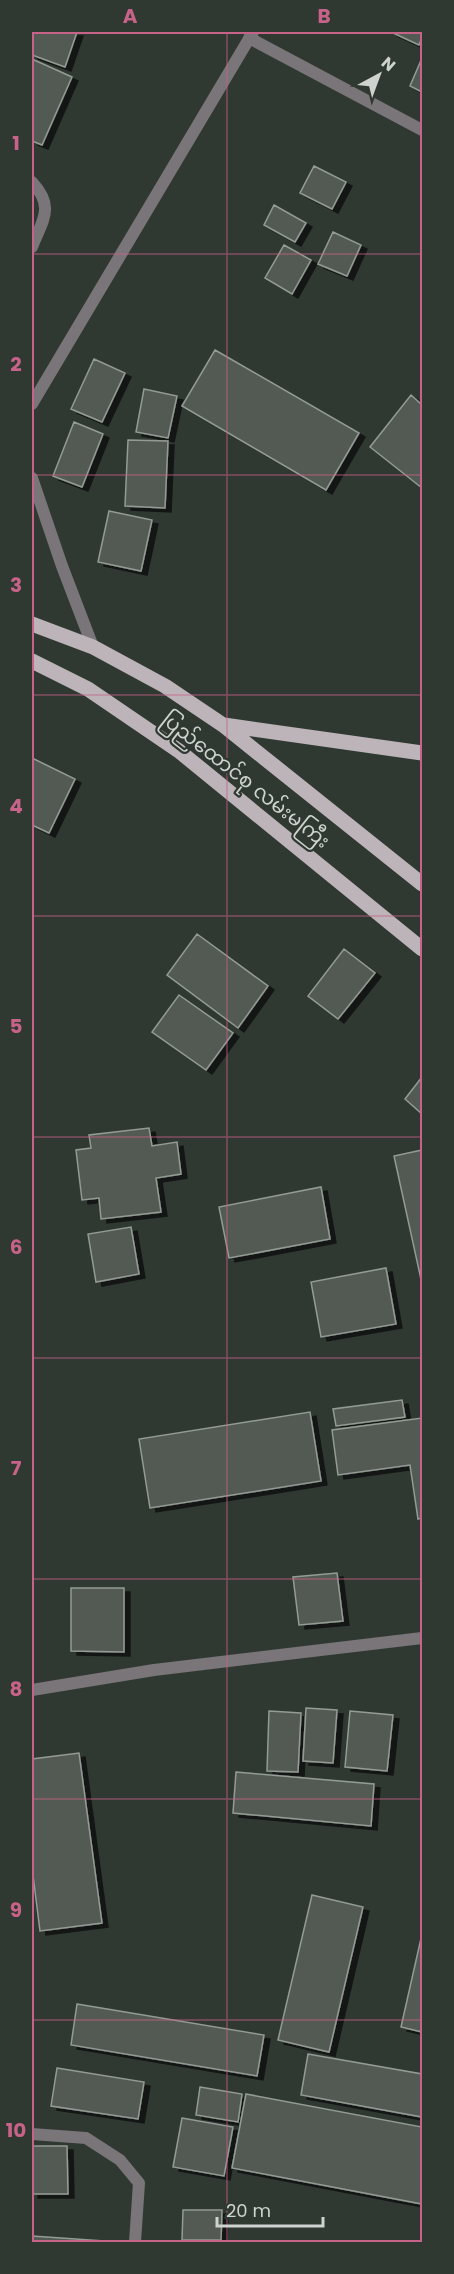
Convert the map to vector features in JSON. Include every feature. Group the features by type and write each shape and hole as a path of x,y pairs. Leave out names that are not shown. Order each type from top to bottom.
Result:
{"main road":[{"name":"ပြည်ထောင်စု လမ်းမကြီး","path":"32,624 93,647 165,686 224,725 423,884"},
{"name":"ပြည်ထောင်စု လမ်းမကြီး","path":"32,661 88,688 179,751 423,949"},
{"path":"224,725 423,753"}],"street":[{"path":"32,404 251,35 423,130"},
{"path":"32,182 42,193 46,211 32,247"},
{"path":"32,478 93,647"},
{"path":"32,1690 154,1670 423,1638"},
{"path":"32,2134 86,2138 120,2160 139,2183 135,2242"}],"building":[{"path":"32,32 77,32 65,67 32,55"},
{"path":"391,32 422,32 422,37 419,45"},
{"path":"422,58 422,92 410,86"},
{"path":"32,59 72,77 42,145 32,141"},
{"path":"314,166 346,182 332,209 300,193"},
{"path":"274,205 306,223 295,242 264,225"},
{"path":"333,232 361,245 347,276 318,264"},
{"path":"284,245 311,260 292,294 265,278"},
{"path":"215,350 359,433 326,490 182,406"},
{"path":"94,359 125,373 102,422 71,409"},
{"path":"144,389 177,396 168,438 136,432"},
{"path":"411,395 422,405 422,488 370,447"},
{"path":"74,422 103,434 82,487 53,476"},
{"path":"128,440 168,441 165,508 125,506"},
{"path":"109,511 152,520 141,571 98,562"},
{"path":"32,758 75,779 49,833 32,825"},
{"path":"197,934 268,986 238,1028 167,975"},
{"path":"344,949 375,973 338,1019 308,996"},
{"path":"179,995 233,1033 206,1070 152,1032"},
{"path":"422,1077 422,1114 405,1099"},
{"path":"149,1128 152,1146 177,1142 181,1174 156,1178 161,1212 101,1219 99,1198 82,1200 76,1150 91,1148 89,1135"},
{"path":"422,1150 422,1284 394,1156"},
{"path":"321,1187 330,1239 229,1258 219,1207"},
{"path":"131,1227 139,1274 96,1282 88,1234"},
{"path":"386,1268 396,1324 321,1337 311,1282"},
{"path":"402,1400 405,1417 336,1426 333,1409"},
{"path":"310,1412 321,1481 150,1508 139,1439"},
{"path":"422,1418 422,1518 418,1519 410,1465 338,1475 332,1430"},
{"path":"337,1573 343,1621 299,1625 293,1577"},
{"path":"71,1588 124,1588 124,1652 71,1651"},
{"path":"306,1708 337,1710 333,1763 303,1761"},
{"path":"269,1711 301,1713 298,1772 267,1771"},
{"path":"350,1711 393,1715 387,1771 345,1767"},
{"path":"79,1753 102,1923 40,1931 32,1867 32,1759"},
{"path":"236,1772 374,1784 371,1826 233,1813"},
{"path":"312,1895 363,1907 329,2052 278,2040"},
{"path":"422,1934 422,2032 401,2027"},
{"path":"77,2004 264,2035 257,2076 71,2045"},
{"path":"308,2054 422,2074 422,2117 301,2095"},
{"path":"57,2068 144,2082 138,2119 51,2106"},
{"path":"200,2087 242,2094 238,2122 196,2115"},
{"path":"246,2094 422,2127 422,2204 232,2168"},
{"path":"182,2118 233,2127 224,2176 173,2167"},
{"path":"32,2146 67,2146 68,2194 32,2194"},
{"path":"183,2210 222,2210 221,2240 182,2240"},
{"path":"32,2236 119,2242 32,2242"}]}
